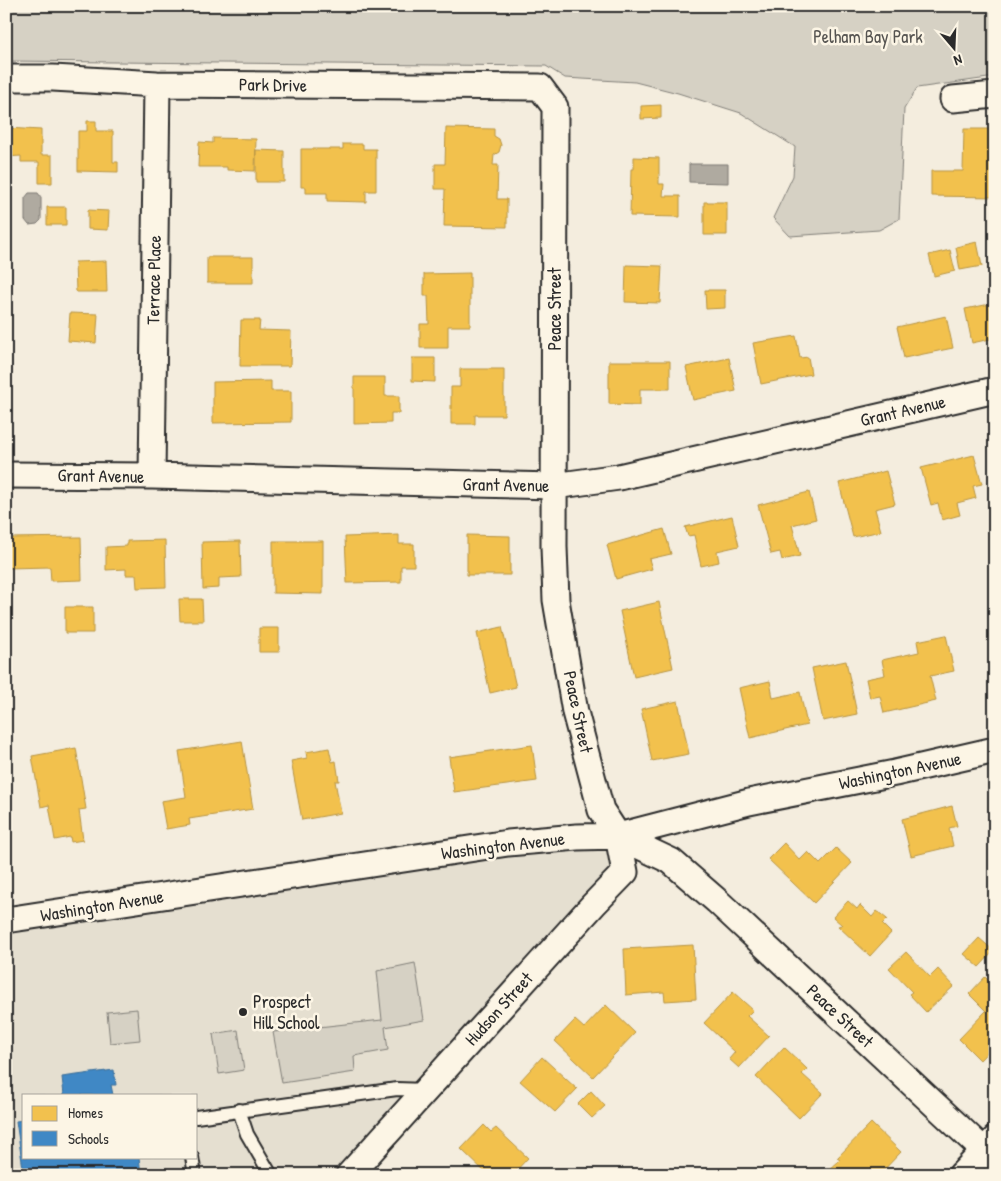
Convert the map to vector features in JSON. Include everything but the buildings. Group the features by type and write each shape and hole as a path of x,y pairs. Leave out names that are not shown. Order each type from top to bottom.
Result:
{"street":[{"name":"Park Drive","path":"6,78 52,78 157,84 540,87"},
{"name":"Terrace Place","path":"152,476 157,84"},
{"name":"Peace Street","path":"540,87 555,107 554,547 556,600 575,712 601,810 618,836 671,860 991,1150"},
{"path":"953,99 995,95"},
{"name":"Grant Avenue","path":"6,475 152,476 554,486 619,477 995,390"},
{"name":"Washington Avenue","path":"6,920 508,843 576,837 618,836 748,802 895,773 995,750"},
{"name":"Hudson Street","path":"349,1175 625,872 618,836"},
{"path":"961,1175 991,1150"}],"lane":[{"path":"198,1117 397,1089 426,1090"},
{"path":"239,1110 247,1134 271,1175"},
{"path":"192,1158 195,1175"}],"shaded area":[{"path":"689,164 728,164 728,183 689,182"},
{"path":"29,193 38,193 41,197 41,220 37,224 29,225 25,220 25,198"},
{"name":"Prospect Hill School","path":"611,840 619,860 330,1175 6,1175 6,929"}],"green space":[{"name":"Pelham Bay Park","path":"6,6 995,6 995,77 917,88 904,109 899,219 879,230 790,236 773,218 793,176 795,147 741,113 678,93 635,82 565,78 546,66 6,61"},
{"path":"415,963 424,1020 385,1027 388,1050 354,1056 355,1072 282,1083 273,1032 382,1020 377,971"},
{"path":"137,1009 140,1040 110,1043 107,1012"},
{"path":"238,1030 244,1070 219,1074 213,1034"}],"place":[{"name":"Prospect Hill School","path":"243,1012"}]}
